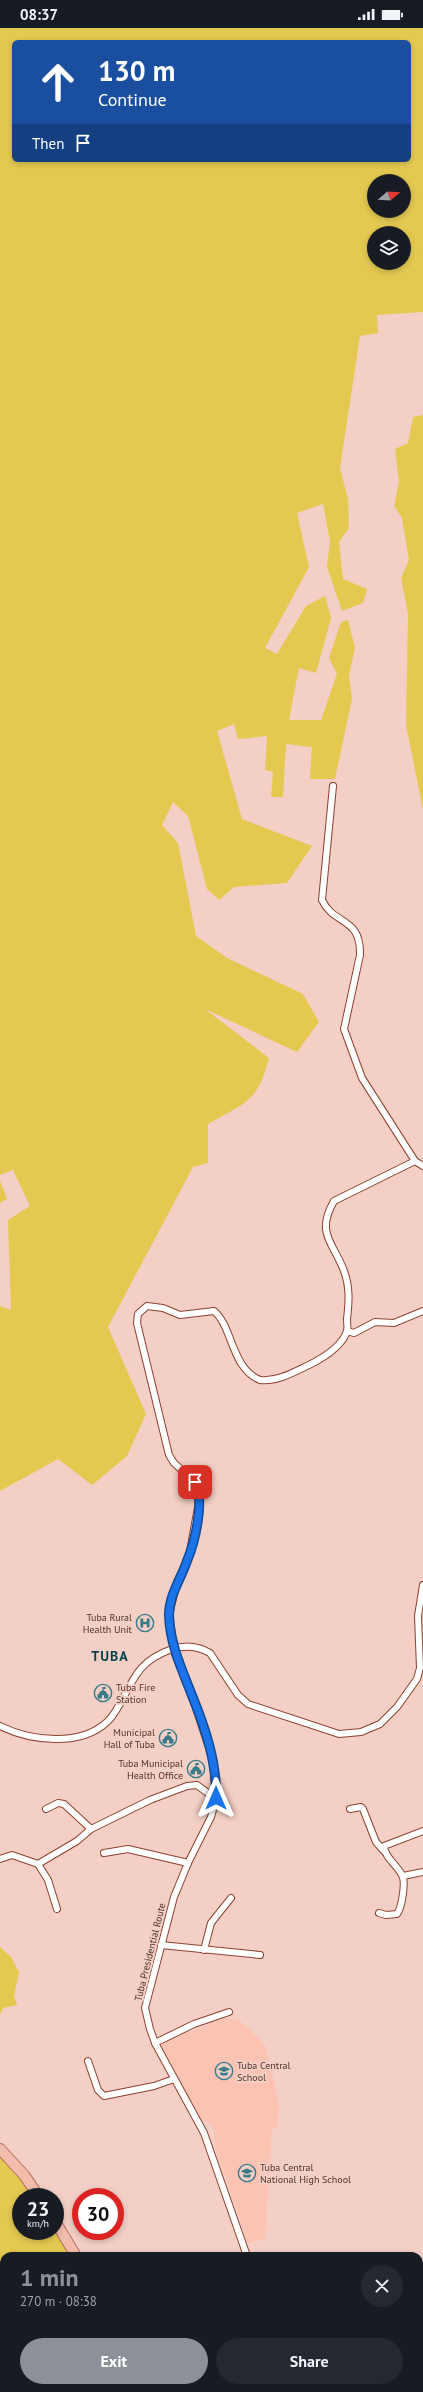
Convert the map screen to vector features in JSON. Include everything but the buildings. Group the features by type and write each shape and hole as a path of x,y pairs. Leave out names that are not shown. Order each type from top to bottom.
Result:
{"main road":[{"path":"0,2149 21,2171 33,2188"},
{"path":"64,2236 74,2252"}],"street":[{"path":"333,786 322,900 327,908 356,932 360,944 360,956 344,1029 362,1078 415,1161 423,1166"},
{"path":"415,1161 334,1201 325,1217 329,1244 341,1265 348,1284 349,1295 347,1331 354,1333 374,1322 394,1323 403,1321 423,1311"},
{"name":"Tuba Presidential Route","path":"246,2252 204,2133 155,2043 150,2029 146,2008 174,1897 188,1862 203,1835 216,1798 216,1778 207,1738 174,1649 170,1607 177,1582 189,1557 200,1496 195,1482 174,1462 169,1455 137,1323 138,1314 147,1306 163,1308 180,1315 203,1310 214,1311 222,1321 230,1344 247,1371 255,1378 266,1380 282,1377 320,1359 332,1351 347,1331"},
{"path":"0,1726 28,1735 58,1739 77,1736 101,1727 114,1714 132,1681 146,1662 153,1657 174,1649 194,1647 210,1653 238,1696 248,1704 339,1734 361,1732 380,1724 409,1692 422,1670 418,1616 423,1585"},
{"path":"38,1864 77,1841 91,1829 150,1800 187,1786 198,1785 216,1798"},
{"path":"46,1809 58,1803 64,1804 81,1822 91,1829"},
{"path":"350,1809 361,1807 363,1809 376,1842 403,1876 400,1910 392,1915 379,1913"},
{"path":"384,1851 386,1844 423,1831"},
{"path":"104,1853 128,1849 188,1862"},
{"path":"0,1859 12,1855 38,1864 48,1880 57,1909"},
{"path":"403,1876 423,1872"},
{"path":"204,1950 211,1923 231,1898"},
{"path":"161,1945 260,1955"},
{"path":"155,2043 194,2024 229,2012"},
{"path":"88,2061 98,2090 104,2096 148,2087 174,2079"}],"shaded area":[{"path":"0,28 423,28 423,312 377,315 378,333 360,336 340,468 348,499 349,528 339,542 343,579 367,589 363,603 342,611 327,567 330,541 323,504 297,513 309,567 265,648 277,654 306,606 325,596 331,618 316,673 299,668 289,720 321,720 337,674 329,658 341,622 348,620 355,648 349,675 352,699 335,779 310,779 312,747 286,744 283,797 271,797 273,772 265,770 267,736 238,739 234,724 217,731 242,819 312,846 287,883 234,887 219,900 207,889 188,816 173,802 162,825 178,843 196,936 227,958 303,994 319,1022 297,1052 205,1009 269,1058 265,1073 255,1093 232,1111 208,1124 208,1163 193,1167 108,1327 146,1414 127,1456 92,1485 58,1459 0,1491 0,1306 11,1310 8,1220 30,1206 13,1170 0,1175"},
{"path":"423,415 423,810 406,725 408,613 401,578 409,560 402,518 394,506 399,482 395,449 408,443 413,417"},
{"path":"0,1181 7,1199 0,1203"},
{"path":"0,1947 11,1957 19,1972 14,1996 17,2005 3,2008 0,2015"},
{"name":"Tuba Central School","path":"226,2018 238,2020 250,2029 266,2047 279,2105 277,2127 272,2129 265,2239 248,2243 217,2153 212,2125 201,2118 194,2108 161,2043"},
{"path":"0,2157 17,2172 29,2188 12,2188 12,2240 62,2240 70,2252 0,2252"}],"place":[{"name":"Tuba Rural Health Unit","path":"145,1623"},
{"name":"Tuba Fire Station","path":"103,1693"},
{"name":"Municipal Hall of Tuba","path":"168,1738"},
{"name":"Tuba Municipal Health Office","path":"196,1769"},
{"name":"Tuba Central School","path":"224,2071"},
{"name":"Tuba Central National High School","path":"247,2173"}],"district":[{"name":"TUBA","path":"110,1656"}],"route":[{"path":"195,1482 199,1490 200,1505 189,1557 177,1582 169,1615 175,1654 191,1693 213,1760 216,1778 216,1798"}]}
